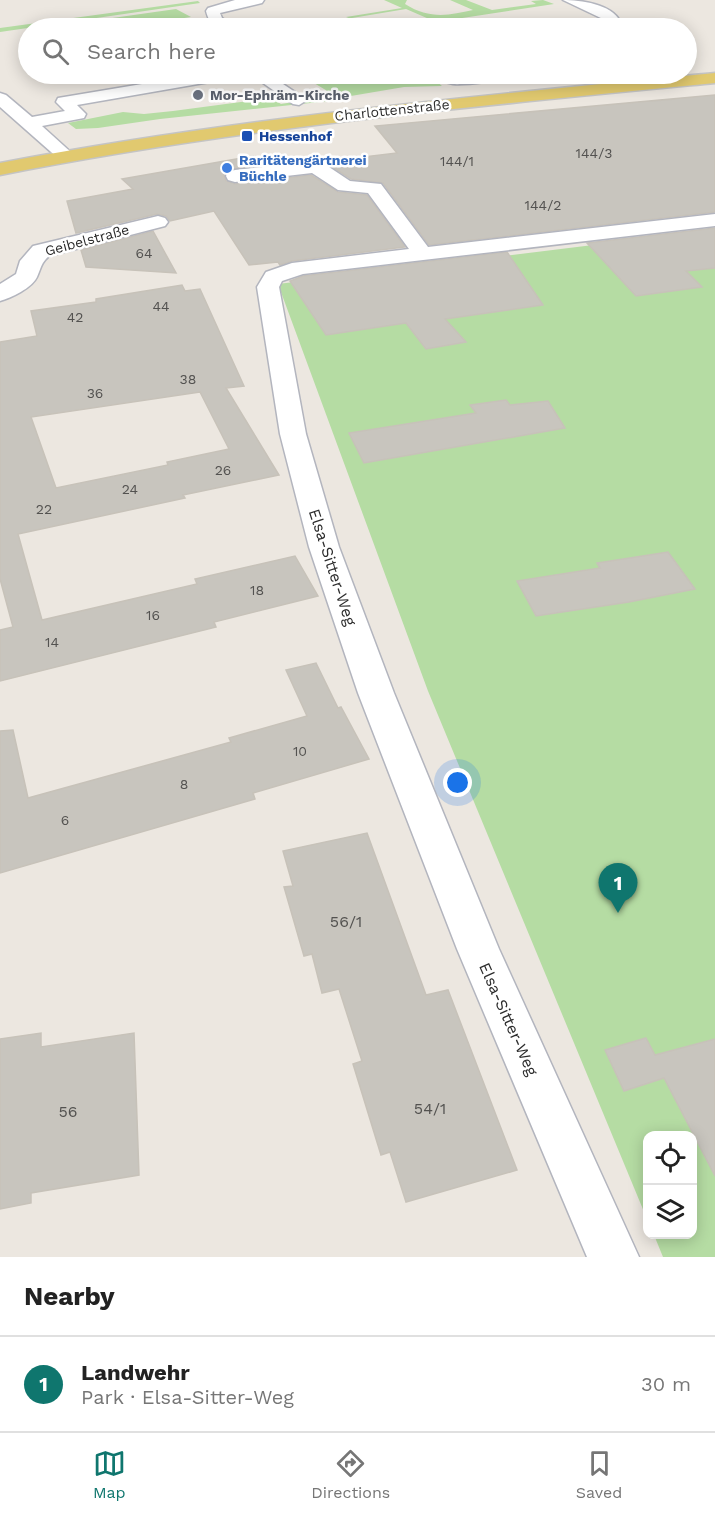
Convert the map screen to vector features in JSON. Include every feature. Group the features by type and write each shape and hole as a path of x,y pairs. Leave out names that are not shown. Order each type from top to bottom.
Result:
{"main road":[{"name":"Charlottenstraße","path":"697,80 715,78"},
{"name":"Charlottenstraße","path":"0,169 65,155 189,134 288,121 655,84"}],"street":[{"path":"215,18 213,11 224,6 257,0"},
{"path":"570,0 612,18"},
{"path":"0,123 78,114 64,102 168,84"},
{"path":"274,84 299,100"},
{"path":"0,98 65,155"},
{"path":"235,176 316,167 345,186 374,188 423,254"},
{"name":"Elsa-Sitter-Weg","path":"613,1257 478,949 376,693 324,547 293,434 268,287 274,277 300,268 715,220"},
{"name":"Geibelstraße","path":"0,294 26,277 31,261 41,251 158,222"}],"green space":[{"path":"384,0 407,0 405,4 414,9 440,15 473,10 450,0 466,0 492,10 536,4 531,1 543,0 554,4 462,18 427,18 406,9 346,17 402,8"},
{"path":"198,1 200,3 97,18 73,18"},
{"path":"176,9 191,17 184,18 113,18"},
{"path":"18,26 18,29 0,32 0,28"},
{"path":"316,84 440,84 442,86 404,87 339,98"},
{"path":"325,97 329,101 98,128 76,129 68,123 123,112 144,114 271,98 281,104"},
{"path":"715,230 715,1257 663,1257 656,1239 697,1239 697,1131 643,1131 643,1209 428,691 278,284"}],"building":[{"path":"715,95 715,212 429,245 383,183 351,179 331,166 342,165 338,160 397,153 375,126"},
{"path":"253,156 261,165 227,170 224,175 226,181 235,184 311,175 338,192 367,195 405,247 292,261 280,265 278,262 249,265 214,211 170,221 166,216 157,214 76,233 67,201 133,189 122,179"},
{"path":"715,228 715,268 686,271 702,287 636,296 587,243"},
{"path":"153,231 176,273 86,267 81,250"},
{"path":"507,252 543,305 445,319 466,342 426,349 406,323 326,335 290,281 303,276"},
{"path":"182,285 185,291 200,289 244,386 226,388 279,475 18,534 42,620 197,584 195,579 295,556 318,596 214,622 216,627 0,681 0,630 13,627 0,579 0,342 37,336 31,311 96,302 96,299","holes":["200,392 229,449 167,462 168,465 56,488 31,417"]},
{"path":"506,400 510,405 548,401 565,428 364,463 349,433 476,413 470,405"},
{"path":"668,552 695,589 536,616 517,581 600,568 597,563"},
{"path":"316,663 338,708 341,707 369,759 253,793 255,799 0,873 0,731 13,730 28,798 231,742 229,738 307,716 286,670"},
{"path":"367,833 426,995 448,990 517,1170 406,1202 390,1152 381,1155 353,1064 362,1061 339,989 322,993 312,954 304,956 284,887 293,886 283,851"},
{"path":"41,1033 41,1047 134,1033 139,1175 31,1193 31,1203 0,1209 0,1039"},
{"path":"646,1038 655,1055 715,1039 715,1176 697,1141 697,1131 692,1131 664,1078 624,1091 605,1050"}],"place":[{"name":"Mor-Ephräm-Kirche","path":"198,95"},
{"name":"Hessenhof","path":"247,136"},
{"name":"Raritätengärtnerei Büchle","path":"227,168"},
{"name":"Landwehr","path":"618,913"}]}
